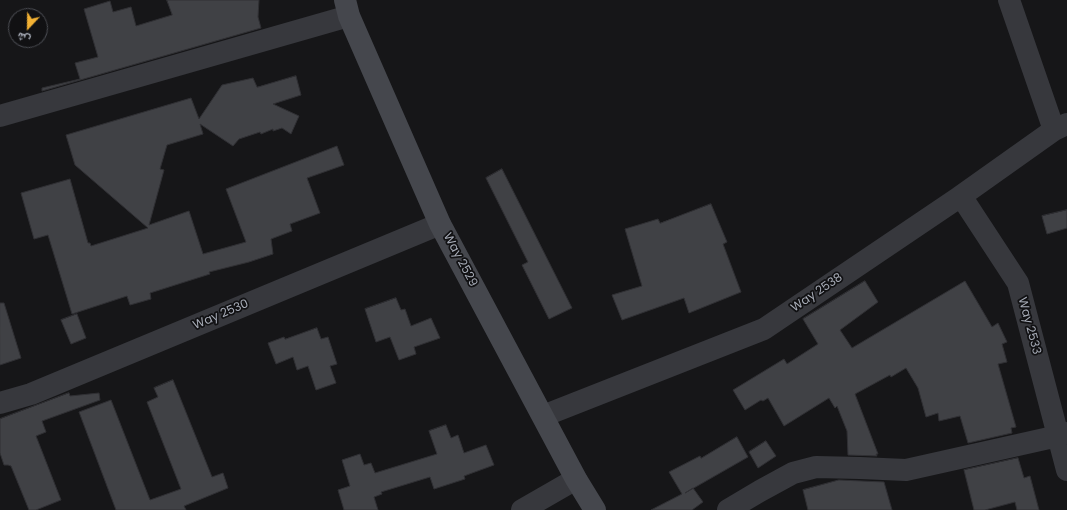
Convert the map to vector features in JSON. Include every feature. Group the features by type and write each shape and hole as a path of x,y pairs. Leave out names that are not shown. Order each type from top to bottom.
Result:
{"street":[{"path":"1010,0 1060,127"},
{"path":"0,116 347,8"},
{"name":"Way 2529","path":"347,8 440,224 576,479 595,510"},
{"name":"Way 2538","path":"543,416 764,329 1060,127"},
{"name":"Way 2533","path":"961,196 1018,283 1062,434 1067,470"},
{"name":"Way 2530","path":"0,403 31,394 440,224"},
{"path":"728,510 793,473 816,467 906,470 1062,434"},
{"path":"522,510 576,479"}],"building":[{"path":"167,0 259,0 258,17 261,28 42,91 42,88 80,79 75,63 98,57 84,9 110,1 113,12 131,7 136,26 172,15"},
{"path":"296,76 301,95 273,104 299,116 291,134 282,128 273,131 273,129 261,134 260,132 239,139 233,146 200,124 203,134 167,145 160,169 164,170 149,225 189,211 203,254 246,242 226,189 337,146 344,165 307,178 320,213 290,224 292,231 271,239 273,254 249,262 209,272 210,274 150,293 151,299 130,305 127,296 72,314 48,235 34,239 21,193 70,179 88,243 90,243 91,246 148,228 75,165 66,135 191,98 199,119 222,85 253,78 257,87"},
{"path":"502,169 572,308 549,319 522,265 528,262 486,178"},
{"path":"711,204 727,242 723,244 741,292 689,313 684,298 622,320 612,295 642,286 625,229 658,219 660,223"},
{"path":"1067,210 1067,228 1047,234 1042,216"},
{"path":"865,281 878,302 840,330 852,348 965,281 992,327 998,323 1007,342 1002,344 1007,362 998,364 1016,427 1011,428 1012,433 968,443 960,416 939,421 938,413 926,417 918,388 906,368 891,377 890,375 855,394 878,454 876,454 877,456 848,455 847,431 837,406 835,408 829,398 784,426 768,398 763,401 761,400 745,410 733,390 784,359 787,364 818,344 803,319"},
{"path":"396,298 401,310 405,309 411,326 431,318 440,338 414,347 416,354 399,360 390,337 376,342 365,309"},
{"path":"0,303 4,303 21,358 0,365"},
{"path":"77,314 86,338 71,344 61,320"},
{"path":"317,328 321,339 328,337 337,364 330,366 336,383 316,390 308,366 297,370 293,357 276,364 268,343"},
{"path":"173,380 212,477 223,473 228,488 184,506 186,510 116,510 79,412 111,400 150,500 181,489 147,402 158,397 154,388"},
{"path":"69,393 70,396 99,393 100,400 42,421 46,432 36,436 61,500 36,510 29,510 11,466 4,465 0,453 0,419"},
{"path":"446,425 451,438 458,435 464,453 486,445 494,465 464,476 465,479 434,489 430,477 381,492 382,494 374,497 378,510 344,510 338,490 350,486 342,460 360,454 364,465 371,463 375,473 437,454 429,431"},
{"path":"737,437 748,457 693,488 703,502 692,510 651,510 682,494 669,472 700,456 701,458"},
{"path":"766,441 776,456 758,468 749,452"},
{"path":"1018,458 1024,478 1030,476 1039,510 1017,510 1015,502 985,510 974,510 964,470"},
{"path":"839,480 884,482 892,510 808,510 803,490"}]}
